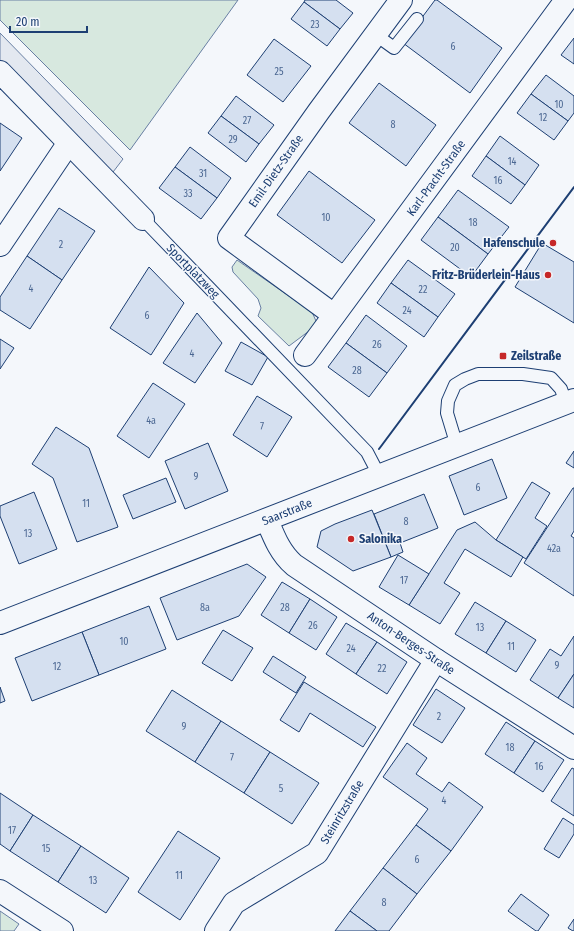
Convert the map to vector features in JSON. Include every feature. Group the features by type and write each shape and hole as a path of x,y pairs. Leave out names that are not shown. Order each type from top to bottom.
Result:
{"street":[{"name":"Emil-Dietz-Straße","path":"334,315 229,238 319,111 402,0"},
{"name":"Karl-Pracht-Straße","path":"305,355 566,0"},
{"name":"Sportplatzweg","path":"0,72 68,144 143,219"},
{"path":"0,245 68,144"},
{"name":"Saarstraße","path":"0,624 570,402"},
{"name":"Anton-Berges-Straße","path":"267,520 277,546 288,560 436,660 574,748"},
{"name":"Steinritzstraße","path":"216,931 234,903 317,853 436,660"},
{"path":"0,891 62,931"}],"lane":[{"path":"376,35 394,48 417,19"},
{"name":"Sportplatzweg","path":"143,219 367,452 379,476"},
{"path":"457,446 447,413 448,401 455,386 465,379 478,374 523,374 551,378 570,402"}],"shaded area":[{"path":"0,0 238,0 130,150 0,20"},
{"path":"0,33 123,159 110,176 0,63"},
{"path":"237,260 312,312 316,321 313,328 289,346 258,316 261,308 258,299 233,272 232,267"},
{"path":"0,911 19,924 14,931 0,931"}],"building":[{"path":"305,0 336,0 353,13 340,29 304,2"},
{"path":"435,0 502,48 470,93 403,43"},
{"path":"304,2 340,29 327,46 291,19"},
{"path":"574,38 574,64 561,55"},
{"path":"274,39 311,66 283,102 247,75"},
{"path":"546,75 574,96 574,113 568,121 531,94"},
{"path":"379,83 436,125 406,166 349,123"},
{"path":"531,94 568,121 554,140 517,113"},
{"path":"236,96 274,125 259,144 221,116"},
{"path":"221,116 259,144 246,162 208,133"},
{"path":"0,123 22,138 0,171"},
{"path":"500,136 539,165 525,185 486,156"},
{"path":"190,147 231,178 217,198 175,167"},
{"path":"486,156 525,185 511,204 472,176"},
{"path":"175,167 217,198 201,219 159,188"},
{"path":"309,171 375,220 342,263 277,215"},
{"path":"458,190 509,227 488,254 438,217"},
{"path":"59,208 95,231 62,280 27,256"},
{"path":"438,217 488,254 471,277 421,240"},
{"name":"Fritz-Brüderlein-Haus","path":"542,243 574,262 574,323 515,287"},
{"path":"27,256 62,280 30,329 0,310 0,297"},
{"path":"408,260 455,294 438,317 391,283"},
{"path":"149,267 184,303 151,355 110,328"},
{"path":"391,283 438,317 424,337 377,303"},
{"path":"197,313 222,343 195,383 163,363"},
{"path":"366,315 407,346 387,373 346,343"},
{"path":"0,339 14,348 0,369"},
{"path":"241,342 268,357 252,385 225,371"},
{"path":"346,343 387,373 369,397 328,367"},
{"path":"153,383 185,404 149,458 117,436"},
{"path":"257,396 292,417 267,457 233,435"},
{"path":"56,427 89,448 118,527 77,542 53,478 32,464"},
{"path":"208,443 228,491 185,509 165,461"},
{"path":"574,451 574,468 566,463"},
{"path":"492,459 507,498 464,515 449,476"},
{"path":"166,478 176,502 133,519 123,495"},
{"path":"532,482 550,493 535,518 547,526 526,559 496,540"},
{"path":"573,488 574,531 571,536 574,538 574,596 524,563"},
{"path":"34,492 57,549 19,564 0,516 0,506"},
{"path":"424,494 438,528 400,543 403,552 391,557 374,514"},
{"name":"Salonika","path":"372,510 391,557 353,571 317,547 321,531"},
{"path":"475,522 496,540 523,557 511,577 465,549 444,583 460,593 440,624 409,605 457,530"},
{"path":"398,555 429,574 409,605 379,587"},
{"path":"247,564 266,577 239,616 177,640 160,598"},
{"path":"282,582 310,599 289,633 261,615"},
{"path":"310,599 337,617 316,650 289,633"},
{"path":"475,602 506,621 486,653 455,634"},
{"path":"149,606 166,649 99,675 82,632"},
{"path":"506,621 536,640 516,672 486,653"},
{"path":"346,623 377,642 356,674 326,654"},
{"path":"223,630 253,648 232,681 202,663"},
{"path":"82,632 99,675 32,701 15,658"},
{"path":"574,636 574,674 558,698 530,680 550,649 561,656"},
{"path":"377,642 407,662 387,694 356,674"},
{"path":"273,656 306,677 296,693 263,672"},
{"path":"574,674 574,708 558,698"},
{"path":"304,682 376,727 363,747 310,713 299,732 280,720"},
{"path":"0,687 5,701 0,703"},
{"path":"436,689 465,708 442,743 413,725"},
{"path":"172,690 221,721 195,762 146,731"},
{"path":"221,721 270,752 244,793 195,762"},
{"path":"506,722 535,741 514,773 485,754"},
{"path":"535,741 564,760 543,792 514,773"},
{"path":"407,743 427,758 416,774 442,792 449,782 483,807 451,851 416,825 428,809 383,777"},
{"path":"270,752 319,783 292,824 244,793"},
{"path":"572,768 574,769 574,816 551,801"},
{"path":"0,793 33,815 10,851 0,844"},
{"path":"33,815 81,846 58,882 10,851"},
{"path":"563,818 574,825 574,834 559,858 544,849"},
{"path":"416,825 451,851 417,894 383,868"},
{"path":"178,831 220,858 180,920 138,892"},
{"path":"81,846 129,878 106,913 58,882"},
{"path":"383,868 417,894 389,931 377,931 350,911"},
{"path":"521,894 549,915 538,931 508,911"},
{"path":"350,911 377,931 335,931"},
{"path":"574,919 574,931 573,931 568,928"}],"wall":[{"path":"379,449 574,187"}],"place":[{"name":"Hafenschule","path":"553,243"},
{"name":"Fritz-Brüderlein-Haus","path":"548,275"},
{"name":"Zeilstraße","path":"503,356"},
{"name":"Salonika","path":"351,539"}]}
